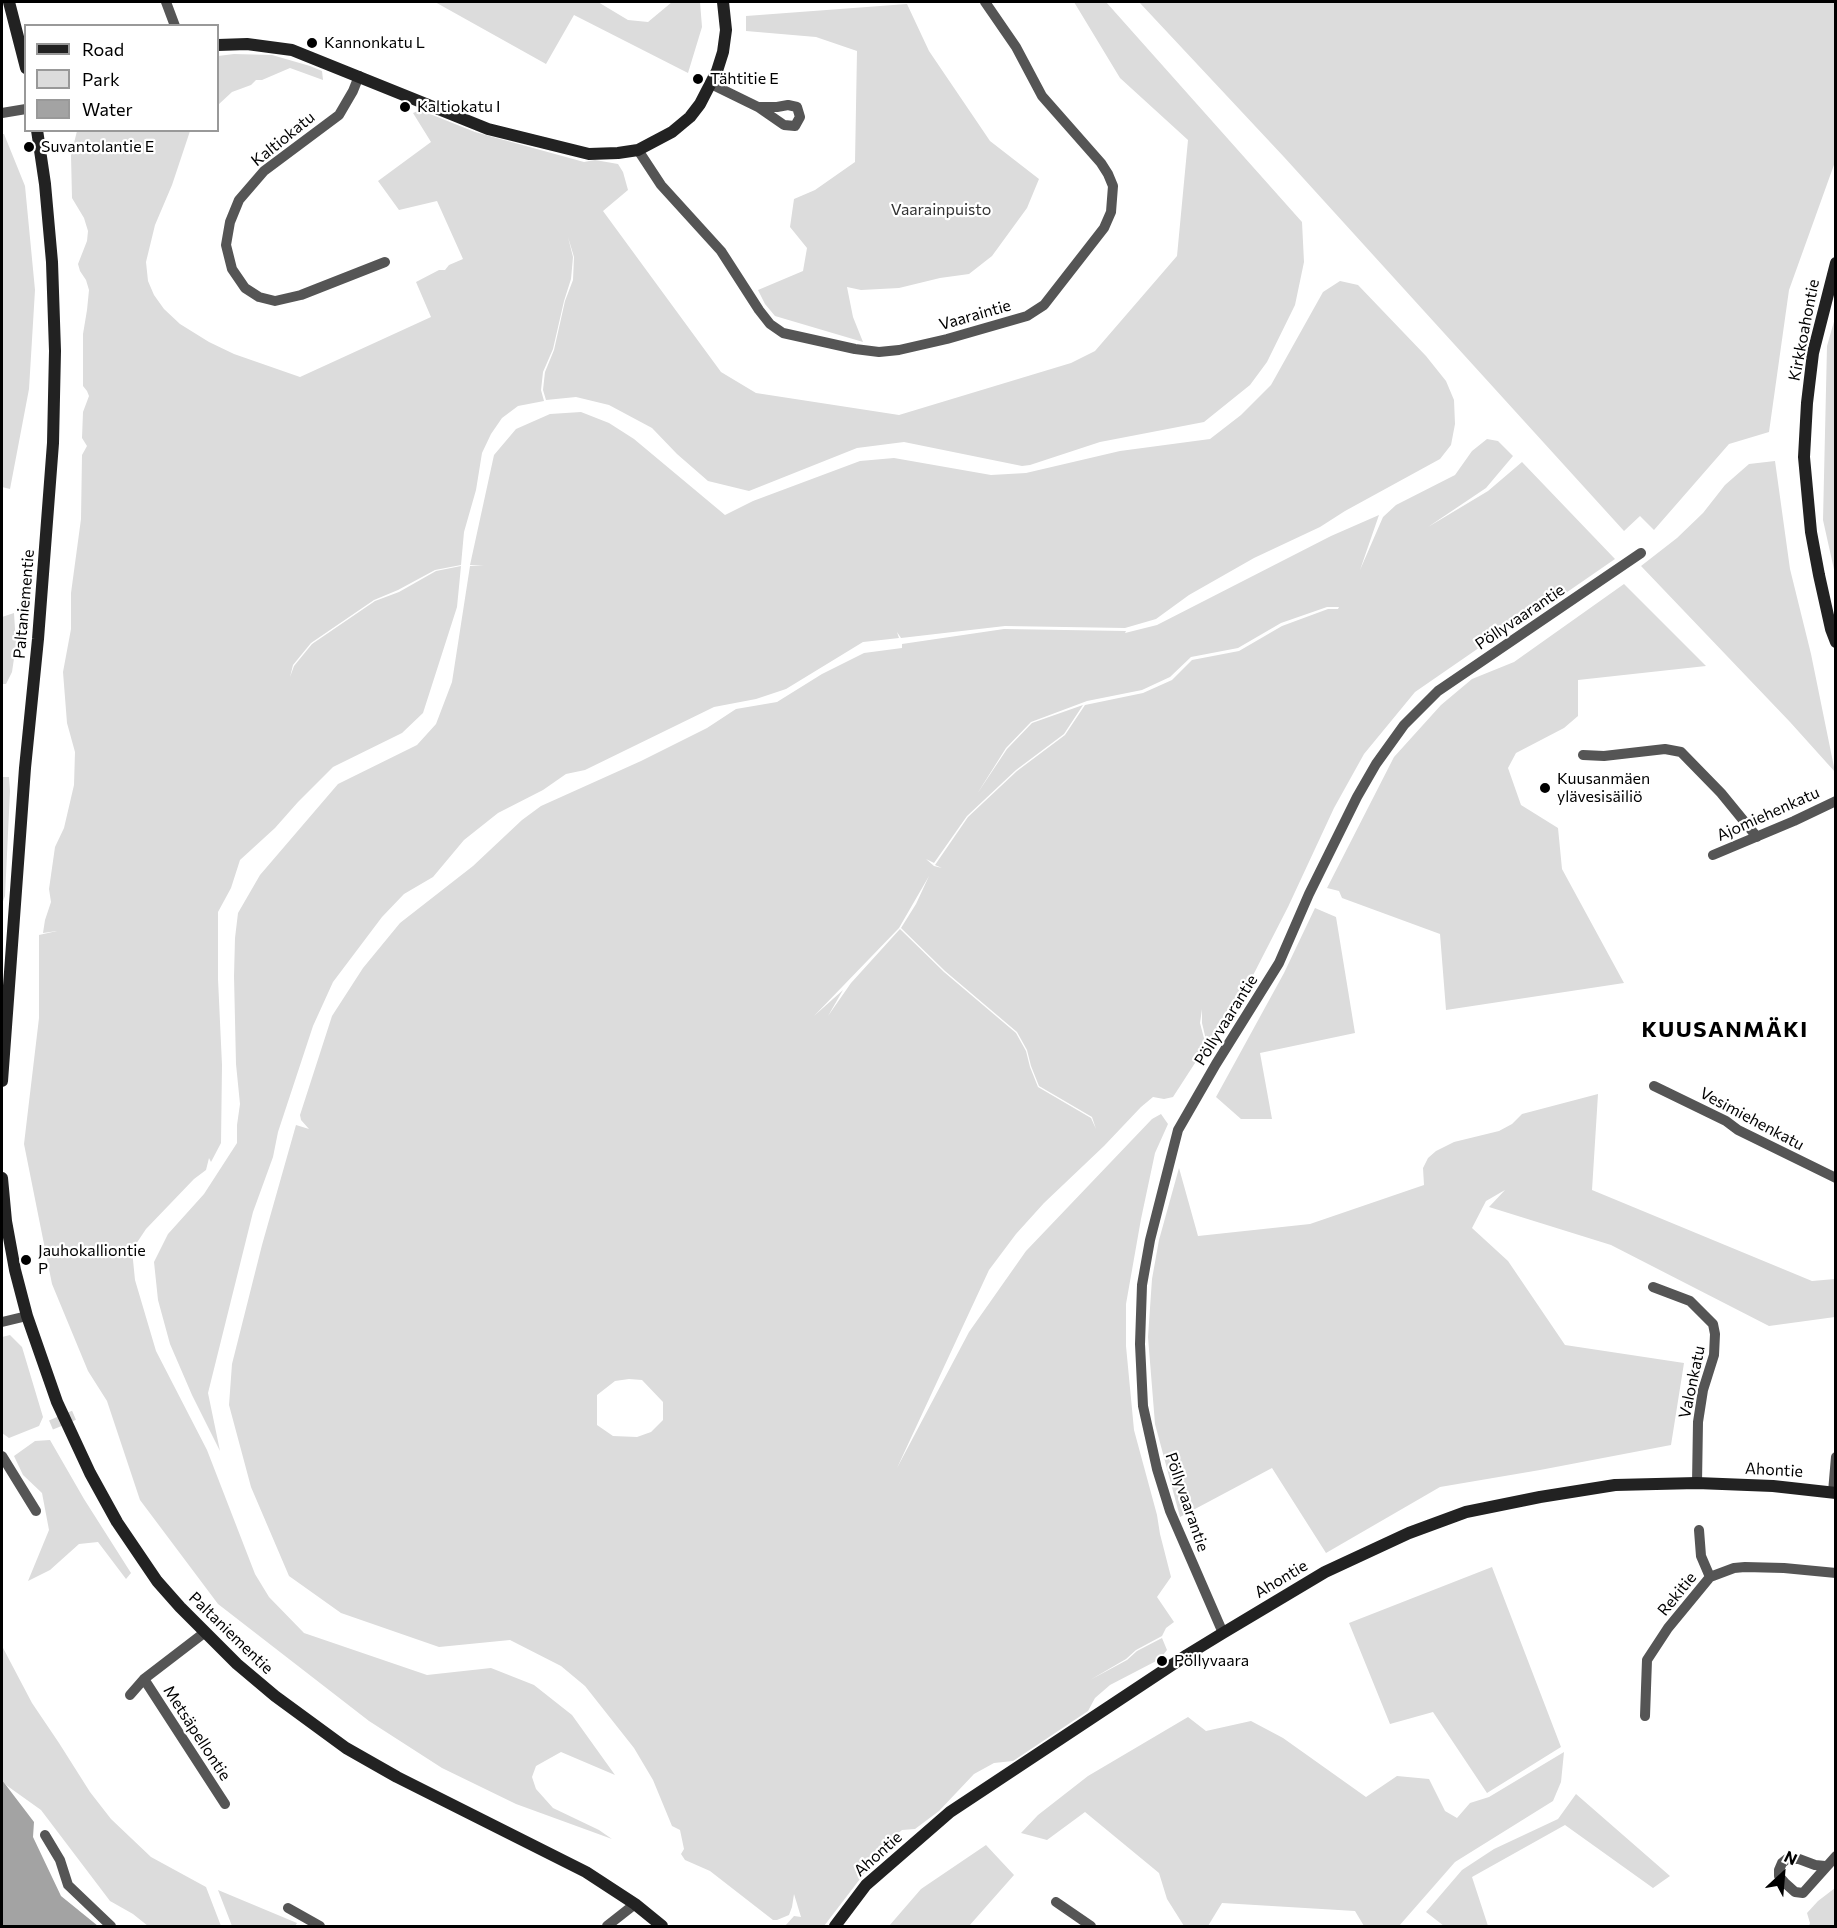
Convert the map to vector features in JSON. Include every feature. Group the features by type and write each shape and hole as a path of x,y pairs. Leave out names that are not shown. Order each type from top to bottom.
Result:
{"street":[{"path":"9,2 24,60"},
{"path":"166,2 174,24"},
{"path":"219,45 247,44 292,50 479,125 589,154 618,153 638,150 672,132 690,117 700,104 711,84 723,52 726,30 723,2"},
{"name":"Vaaraintie","path":"638,150 661,185 721,251 770,324 783,333 879,352 938,341 1027,316 1044,305 1104,228 1111,212 1113,186 1101,163 1042,96 1016,47 985,2"},
{"name":"Kaltiokatu","path":"359,76 339,115 264,171 239,200 230,222 226,245 232,269 245,288 259,297 275,301 301,295 385,262"},
{"path":"711,84 758,107"},
{"path":"2,113 24,109"},
{"name":"Paltaniementie","path":"2,1081 2,1051 46,543 53,432 55,351 52,262 38,132"},
{"name":"Kirkkoahontie","path":"1836,263 1813,353 1804,458 1808,511 1819,575 1836,642"},
{"name":"Pöllyvaarantie","path":"1223,1633 1170,1511 1157,1469 1143,1406 1140,1344 1142,1285 1150,1240 1178,1130 1279,963 1309,894 1357,797 1376,764 1404,725 1438,691 1641,553"},
{"path":"1583,755 1604,756 1665,749 1682,752 1757,837"},
{"name":"Ajomiehenkatu","path":"1713,855 1836,801"},
{"name":"Vesimiehenkatu","path":"1654,1086 1726,1120 1738,1130 1836,1178"},
{"name":"Paltaniementie","path":"2,1178 6,1221 15,1270 27,1316 57,1402 90,1473 117,1522 157,1581 204,1632 274,1696 346,1748 397,1777 586,1872 635,1904 662,1926"},
{"name":"Valonkatu","path":"1653,1287 1690,1300 1713,1324 1716,1334 1714,1355 1702,1390 1698,1422 1696,1484"},
{"path":"2,1322 27,1316"},
{"path":"2,1456 36,1511"},
{"path":"1834,1492 1836,1457"},
{"name":"Ahontie","path":"835,1926 866,1885 950,1812 1223,1633 1325,1572 1409,1533 1466,1512 1599,1487 1696,1484 1773,1485 1834,1492"},
{"path":"1699,1530 1701,1556 1710,1577"},
{"name":"Rekitie","path":"1645,1716 1647,1660 1668,1628 1710,1577 1744,1567 1836,1573"},
{"name":"Metsäpellontie","path":"130,1695 144,1678 204,1632"},
{"name":"Metsäpellontie","path":"144,1678 225,1804"},
{"path":"45,1835 60,1860 68,1885 111,1926"},
{"path":"1825,1866 1836,1856"},
{"path":"1056,1902 1090,1926"},
{"path":"607,1926 635,1904"},
{"path":"288,1908 320,1926"}],"green space":[{"path":"435,2 598,2 628,20 648,22 672,2 700,2 702,27 688,73 574,15 546,64"},
{"path":"1074,2 1106,2 1302,222 1304,262 1295,305 1267,362 1250,385 1204,422 1100,442 1030,465 1022,466 904,442 857,448 749,491 708,481 652,428 609,405 576,397 546,400 543,390 545,372 554,350 565,301 573,280 574,257 568,237 573,257 571,279 564,301 553,349 543,372 541,390 544,401 518,406 502,418 491,434 482,453 476,490 464,532 461,565 435,570 374,600 311,643 293,665 290,677 294,666 312,644 375,601 399,592 436,571 461,566 457,607 423,713 402,733 333,767 275,828 240,860 231,888 218,912 222,1065 221,1143 211,1162 209,1158 206,1170 194,1179 146,1229 132,1250 135,1280 156,1351 207,1450 255,1574 269,1597 304,1633 427,1675 491,1668 534,1685 572,1715 615,1775 561,1752 536,1766 532,1777 536,1789 553,1808 599,1830 612,1839 516,1804 442,1768 369,1721 218,1604 140,1500 107,1401 88,1371 52,1284 24,1144 39,1018 39,935 57,931 43,933 51,902 49,889 55,847 64,828 74,785 75,752 67,723 63,672 71,629 71,593 81,519 82,455 87,446 82,438 83,412 89,396 83,386 83,334 89,290 78,264 87,241 88,231 84,218 72,198 71,155 77,132 190,132 172,185 155,225 146,262 148,281 154,295 164,309 180,324 209,342 234,354 300,377 431,317 416,282 439,270 445,270 449,265 463,259 437,201 399,210 378,181 431,142 413,113 420,110 475,132 584,162 595,160 618,164 628,190 603,211 721,372 756,393 899,415 1071,363 1095,351 1177,256 1188,140 1120,78"},
{"path":"1139,2 1835,2 1835,162 1789,290 1769,432 1729,444 1654,530 1640,516 1624,531 1284,157"},
{"name":"Vaarainpuisto","path":"907,4 929,51 990,141 1039,179 1027,208 992,256 969,274 899,288 861,290 847,287 853,317 863,342 775,316 765,304 758,290 803,271 807,248 790,227 794,199 815,190 855,162 857,51 816,37 746,31 746,16"},
{"path":"272,55 322,71 323,80 290,68 262,80 256,80 251,85 232,92 219,104 219,56"},
{"path":"2,134 4,134 25,186 35,290 29,389 10,489 2,487"},
{"path":"1340,281 1358,285 1426,356 1446,381 1454,400 1455,424 1451,445 1440,459 1320,527 1254,558 1189,595 1156,619 1125,628 1005,626 901,638 897,632 899,638 863,642 786,689 756,699 714,707 585,770 566,774 543,790 498,813 464,840 433,877 404,894 382,917 333,982 313,1026 278,1132 273,1157 253,1212 208,1393 220,1451 170,1344 158,1300 154,1262 168,1234 204,1194 237,1143 240,1104 236,1064 234,976 238,913 260,875 338,784 417,745 436,724 452,682 470,566 484,566 470,565 494,455 516,429 550,414 581,412 609,423 634,439 725,515 753,501 860,461 894,458 991,475 1026,473 1120,451 1210,439 1241,415 1271,385 1323,292"},
{"path":"1835,318 1835,574 1823,520 1827,346"},
{"path":"1487,439 1498,441 1513,456 1486,488 1428,527 1488,491 1522,462 1615,559 1415,692 1364,754 1334,808 1288,907 1246,989 1207,1044 1202,1023 1202,1009 1200,1023 1206,1046 1173,1097 1164,1099 1153,1097 1141,1107 1044,1203 1016,1234 989,1270 897,1468 969,1332 1026,1251 1152,1119 1161,1114 1168,1124 1155,1153 1141,1219 1126,1304 1126,1346 1134,1430 1171,1577 1157,1597 1174,1622 1166,1628 1162,1636 1136,1650 1126,1659 1090,1680 1127,1660 1137,1651 1162,1638 1167,1650 1160,1659 1110,1685 1095,1698 1088,1711 1013,1761 994,1763 974,1774 939,1811 915,1829 902,1830 889,1841 824,1926 785,1926 794,1916 801,1917 794,1894 789,1915 773,1920 710,1871 685,1860 681,1854 684,1849 680,1830 672,1826 653,1780 634,1748 585,1686 561,1666 510,1640 439,1647 341,1613 289,1576 251,1487 229,1405 232,1364 262,1245 296,1125 309,1129 301,1120 300,1115 332,1016 363,968 400,923 473,866 522,820 541,806 641,761 707,728 736,709 777,702 822,674 864,653 902,648 902,644 1004,629 1126,631 1125,633 1157,625 1331,536 1379,515 1360,570 1383,517 1396,505 1455,475 1472,451","holes":["1327,607 1339,607 1282,626 1239,651 1192,660 1172,680 1143,693 1085,705 1065,735 1017,771 968,817 935,865 942,868 934,866 926,859 934,863 967,816 1016,770 1064,734 1083,705 1032,723 1007,749 977,794 1006,748 1031,722 1087,701 1142,690 1170,677 1191,657 1238,648 1281,623","929,876 916,904 901,928 945,971 1017,1032 1027,1050 1039,1086 1092,1117 1096,1129 1091,1118 1038,1087 1026,1051 1016,1033 944,972 900,929 851,983 828,1016 843,990 814,1016 899,928","642,1380 663,1402 663,1420 651,1432 637,1437 613,1436 597,1425 597,1395 615,1381"]},
{"path":"1775,461 1790,569 1811,654 1835,772 1641,566 1677,538 1703,513 1725,485 1749,464"},
{"path":"1624,584 1706,666 1578,680 1578,716 1564,728 1516,753 1508,768 1521,805 1558,828 1562,869 1624,983 1446,1010 1440,934 1342,898 1339,891 1327,888 1394,757 1441,705 1472,679 1514,662"},
{"path":"14,613 16,645 12,672 6,684 2,684 2,617"},
{"path":"2,777 9,777 10,791 5,896 2,904"},
{"path":"1315,908 1336,917 1355,1033 1260,1053 1272,1119 1241,1119 1216,1097 1284,973"},
{"path":"1598,1094 1592,1190 1812,1281 1835,1279 1835,1317 1769,1326 1611,1245 1489,1207 1505,1190 1486,1201 1472,1228 1508,1261 1565,1345 1684,1363 1671,1445 1440,1487 1326,1553 1272,1468 1180,1517 1155,1424 1148,1337 1152,1279 1159,1240 1179,1168 1198,1236 1310,1224 1424,1185 1423,1168 1428,1158 1454,1142 1499,1131 1512,1124 1522,1114"},
{"path":"10,1335 22,1347 43,1417 39,1426 9,1438 2,1433 2,1337"},
{"path":"50,1440 131,1573 126,1579 98,1542 79,1544 50,1570 28,1581 49,1530 42,1493 23,1475 14,1456 35,1441"},
{"path":"1492,1567 1561,1747 1487,1793 1433,1712 1390,1724 1349,1623"},
{"path":"2,1646 32,1703 90,1792 111,1819 151,1857 206,1887 221,1926 148,1926 110,1901 41,1810 2,1780"},
{"path":"1188,1717 1206,1731 1251,1721 1283,1738 1366,1797 1397,1776 1429,1779 1445,1811 1457,1818 1470,1803 1489,1797 1564,1752 1561,1782 1553,1801 1455,1862 1399,1926 1364,1926 1355,1911 1222,1903 1208,1926 1184,1926 1167,1899 1159,1873 1085,1812 1047,1840 1021,1833 1038,1815 1088,1776"},
{"path":"1576,1794 1670,1876 1653,1888 1565,1825 1472,1877 1488,1926 1444,1926 1426,1912 1462,1870 1494,1849 1558,1819"},
{"path":"986,1845 1014,1875 969,1926 889,1926 921,1889"},
{"path":"1835,1888 1835,1926 1809,1926 1807,1913"},
{"path":"218,1890 297,1923 295,1926 232,1926"}],"water":[{"path":"2,1780 34,1822 33,1837 61,1896 98,1926 2,1926"}],"tunnel":[{"path":"51,1425 77,1414"}],"place":[{"name":"Kannonkatu L","path":"312,43"},
{"name":"Tähtitie E","path":"698,79"},
{"name":"Kaltiokatu I","path":"405,107"},
{"name":"Suvantolantie E","path":"29,147"},
{"name":"Kuusanmäen ylävesisäiliö","path":"1545,788"},
{"name":"Jauhokalliontie P","path":"26,1260"},
{"name":"Pöllyvaara","path":"1162,1661"}],"district":[{"name":"KUUSANMÄKI","path":"1725,1030"}]}
